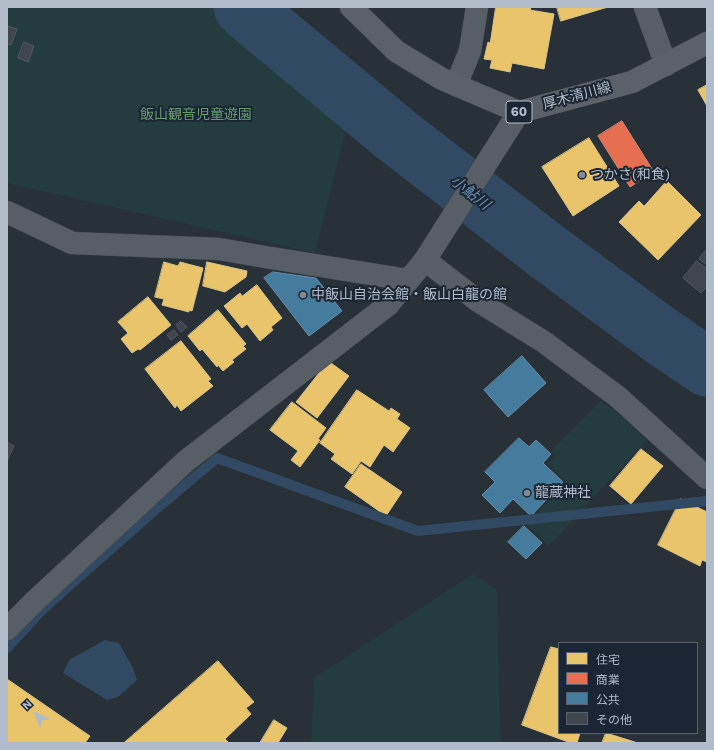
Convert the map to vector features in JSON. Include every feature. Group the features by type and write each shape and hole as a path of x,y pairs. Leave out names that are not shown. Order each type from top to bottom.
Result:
{"main road":[{"name":"60","path":"351,7 396,51 442,79 519,112"},
{"name":"厚木清川線","path":"519,112 632,82 707,44"}],"street":[{"path":"456,85 470,51 477,7"},
{"path":"645,7 666,65"},
{"path":"7,630 36,600 186,461 388,305 425,260 519,112"},
{"path":"7,212 72,243 219,249 408,280"},
{"path":"425,260 478,300 544,342 618,397 707,478"}],"green space":[{"name":"飯山観音児童遊園","path":"7,7 241,7 350,113 315,253 7,183"},
{"path":"601,401 615,411 647,440 549,546 526,524 566,482 548,464 556,456 551,451"},
{"path":"473,574 497,590 500,734 503,743 311,743 314,678"}],"water":[{"path":"105,640 119,643 133,668 137,680 118,697 107,700 63,673 69,660"}],"building: 住宅":[{"path":"496,7 531,7 530,10 554,14 544,69 512,63 510,72 490,68 492,60 484,59 488,42 490,43"},
{"path":"557,7 608,7 561,21"},
{"path":"707,85 707,106 698,90"},
{"path":"589,138 619,186 573,216 542,167"},
{"path":"667,181 701,215 658,260 619,222 639,201 644,206"},
{"path":"164,262 178,266 180,262 203,268 192,311 189,310 189,312 162,305 164,299 155,297"},
{"path":"207,262 247,271 246,277 225,292 203,286"},
{"path":"257,285 282,318 271,327 273,330 260,341 247,324 242,328 224,306 240,293 242,296"},
{"path":"148,297 171,325 140,350 138,349 132,353 121,339 128,333 118,322"},
{"path":"218,310 246,344 243,346 246,349 232,360 234,362 223,371 218,365 217,367 202,349 200,351 188,336"},
{"path":"181,341 211,379 208,381 213,386 181,411 177,405 175,408 145,369"},
{"path":"331,363 349,376 317,418 296,402 319,373"},
{"path":"357,390 389,411 391,408 400,414 397,419 410,428 393,452 384,445 370,467 361,461 352,474 331,459 335,454 320,443"},
{"path":"292,402 326,428 318,439 320,440 300,467 291,460 298,451 270,430"},
{"path":"641,449 663,466 631,504 610,486"},
{"path":"361,464 402,492 386,516 345,487"},
{"path":"681,499 707,512 707,562 702,560 700,566 658,545"},
{"path":"551,647 558,649 558,734 580,734 577,743 571,743 522,725"},
{"path":"218,661 254,702 246,708 251,714 225,739 229,743 124,743"},
{"path":"7,679 90,736 85,743 7,743"},
{"path":"274,720 287,728 278,743 260,743"},
{"path":"606,734 609,734 638,743 602,743"}],"building: 商業":[{"path":"622,121 654,172 630,187 598,136"}],"building: 公共":[{"name":"中飯山自治会館・飯山白龍の館","path":"273,272 316,278 342,311 309,336 264,278"},
{"path":"522,356 546,383 508,417 484,390"},
{"path":"519,438 529,447 536,440 551,454 543,463 563,482 531,516 513,499 500,513 482,495 495,482 485,472"},
{"path":"524,526 542,543 526,559 508,542"}],"building: その他":[{"path":"8,26 17,29 11,45 7,44"},
{"path":"24,42 34,46 28,62 18,58"},
{"path":"707,249 707,265 699,259"},
{"path":"697,261 707,269 707,286 701,293 683,278"},
{"path":"181,321 187,327 181,332 176,325"},
{"path":"174,330 178,335 171,340 167,335"},
{"path":"7,442 14,446 7,461"}],"waterway":[{"name":"小鮎川","path":"243,7 396,135 549,253 660,335 707,367"},
{"path":"7,648 43,609 154,511 217,458 418,531 707,501"}],"place":[{"name":"つかさ(和食)","path":"582,175"},
{"name":"中飯山自治会館・飯山白龍の館","path":"303,295"},
{"name":"龍蔵神社","path":"527,493"}]}
